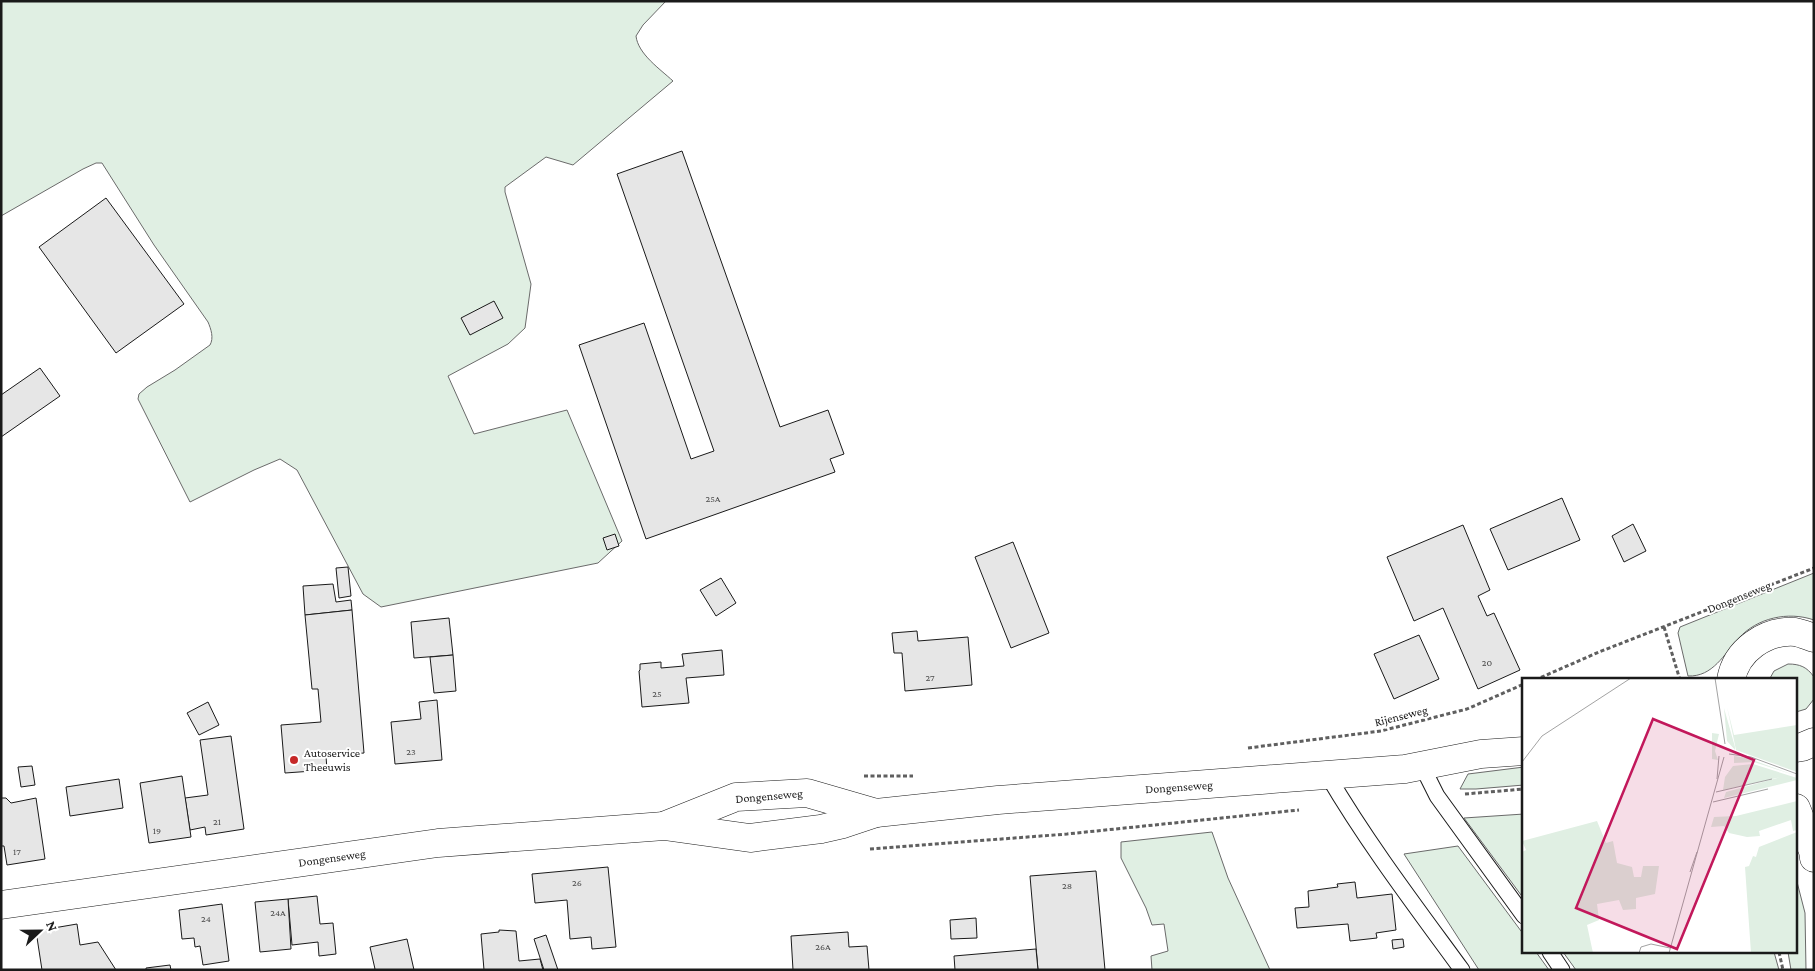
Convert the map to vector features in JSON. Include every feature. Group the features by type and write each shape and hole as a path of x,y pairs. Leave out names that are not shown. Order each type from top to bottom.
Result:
{"street":[{"path":"1726,678 1741,657 1756,642 1775,634 1796,632 1814,638"},
{"name":"Dongenseweg","path":"1481,754 1522,739"},
{"path":"1798,748 1814,742"},
{"name":"Dongenseweg","path":"1,905 438,843 664,826 750,838 821,829 876,813 998,800 1405,769 1481,754 1522,751"},
{"name":"Dongenseweg","path":"664,826 736,797 807,793 876,813"},
{"path":"1798,813 1813,851"}],"lane":[{"path":"1422,766 1437,796 1522,913"},
{"path":"1328,776 1346,806 1462,970"},
{"path":"1551,954 1562,970"}],"path":[{"name":"Dongenseweg","path":"1664,627 1814,568"},
{"path":"1539,678 1664,627 1679,678"},
{"name":"Rijenseweg","path":"1278,745 1381,731 1467,709 1522,685"},
{"path":"1437,796 1522,789"},
{"path":"1009,839 1346,806"},
{"path":"1780,954 1784,970"}],"green space":[{"path":"1,1 666,1 643,25 636,36 645,55 673,81 573,165 546,157 505,187 531,284 525,328 508,344 448,376 474,434 567,410 622,541 598,563 381,607 363,594 297,470 280,459 190,502 138,399 139,394 147,387 210,345 212,336 208,322 154,245 102,163 96,163 83,169 1,216"},
{"path":"1814,573 1814,620 1804,617 1784,616 1755,625 1739,638 1711,669 1704,673 1688,676 1678,633 1680,627"},
{"path":"1788,664 1803,667 1809,671 1814,677 1814,699 1806,709 1798,711 1798,678 1770,678 1774,671"},
{"path":"1522,767 1522,785 1460,789 1468,774"},
{"path":"1522,814 1522,896 1464,818"},
{"path":"1212,832 1228,878 1270,970 1152,970 1151,956 1168,951 1164,924 1152,925 1146,908 1121,858 1121,842"},
{"path":"1458,846 1522,932 1522,954 1537,954 1549,970 1479,970 1404,854"},
{"path":"1798,886 1805,913 1806,970 1791,970 1788,954 1798,954"},
{"path":"1564,954 1775,954 1779,970 1576,970"}],"building":[{"path":"682,151 780,427 828,410 844,454 830,459 835,472 646,539 579,345 644,323 691,459 714,451 617,174"},
{"path":"106,198 184,304 116,353 39,247"},
{"path":"494,301 503,318 470,335 461,318"},
{"path":"40,368 60,396 1,437 1,395"},
{"path":"1562,498 1580,540 1508,570 1490,529"},
{"path":"1633,524 1646,551 1624,562 1612,536"},
{"path":"1463,525 1490,590 1478,596 1487,616 1494,613 1520,670 1478,689 1443,608 1414,621 1387,557"},
{"path":"615,534 619,546 607,550 603,538"},
{"path":"1013,542 1049,633 1011,648 975,557"},
{"path":"348,567 351,596 339,598 336,568"},
{"path":"721,578 736,603 716,616 700,590"},
{"path":"333,584 336,602 351,600 352,610 305,615 303,586"},
{"path":"352,610 364,753 326,756 327,770 285,773 281,725 321,722 318,689 312,689 305,615"},
{"path":"449,618 453,655 414,658 411,622"},
{"path":"917,631 918,641 968,637 972,685 905,691 902,653 894,653 892,633"},
{"path":"1419,635 1439,679 1394,699 1374,654"},
{"path":"722,650 724,675 686,678 689,703 642,707 640,664 661,662 661,668 684,666 682,654"},
{"path":"453,655 456,691 434,693 430,657"},
{"path":"437,700 442,760 395,764 391,722 421,719 419,702"},
{"path":"208,702 219,725 199,735 187,713"},
{"path":"231,736 244,829 206,835 205,827 190,830 185,798 208,795 200,740"},
{"path":"32,766 35,785 21,787 18,767"},
{"path":"182,776 191,837 149,843 140,783"},
{"path":"119,779 123,808 70,816 66,787"},
{"path":"1,798 6,798 11,803 36,798 45,859 7,865 4,846 1,846"},
{"path":"608,867 616,947 592,949 591,937 570,939 567,900 535,903 532,874"},
{"path":"1096,871 1105,970 1038,970 1030,876"},
{"path":"1355,882 1357,898 1392,894 1396,930 1376,933 1377,938 1350,941 1348,924 1297,928 1295,908 1309,907 1308,891 1338,887 1337,884"},
{"path":"317,896 320,924 333,923 336,954 319,956 318,942 292,945 288,899"},
{"path":"288,899 291,949 260,952 255,902"},
{"path":"222,904 229,961 203,965 200,946 195,947 194,938 182,939 179,910"},
{"path":"976,918 977,938 951,939 950,920"},
{"path":"77,924 80,945 98,942 116,970 42,970 36,931"},
{"path":"499,930 516,931 519,961 540,959 543,970 484,970 481,934 499,932"},
{"path":"848,932 849,947 867,946 869,970 793,970 791,936"},
{"path":"546,935 558,970 544,970 534,939"},
{"path":"407,939 414,970 373,970 375,969 370,947"},
{"path":"1403,939 1404,947 1393,949 1392,940"},
{"path":"1036,949 1038,970 955,970 954,956"},
{"path":"170,965 171,970 146,970 146,968"}],"place":[{"name":"Autoservice Theeuwis","path":"294,760"}]}
